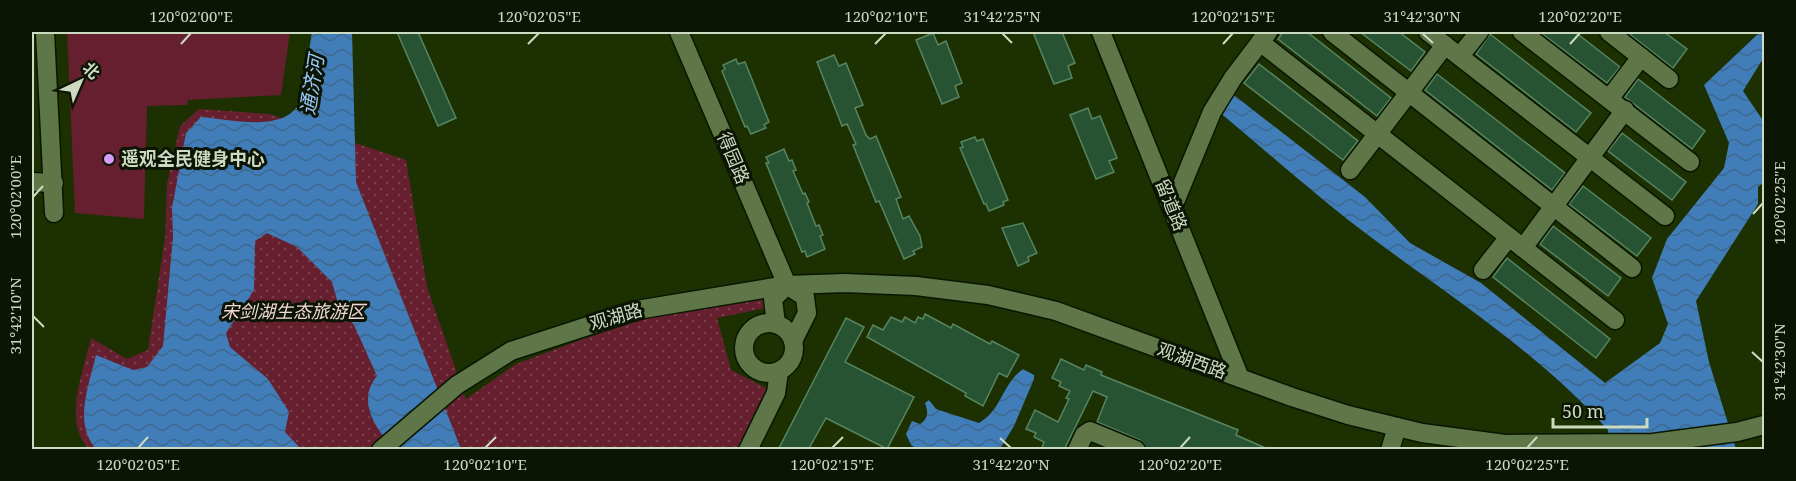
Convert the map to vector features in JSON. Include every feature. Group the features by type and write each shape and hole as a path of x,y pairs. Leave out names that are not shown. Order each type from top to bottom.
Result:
{"street":[{"path":"45,32 54,213"},
{"name":"得园路","path":"679,32 787,285"},
{"name":"留道路","path":"1101,32 1240,378"},
{"path":"1332,32 1632,268"},
{"path":"1428,32 1665,216"},
{"path":"1460,56 1479,32"},
{"path":"1522,32 1690,162"},
{"path":"1609,32 1669,79"},
{"path":"1172,209 1212,112 1233,78 1264,37 1377,134 1616,320"},
{"path":"1350,170 1445,45"},
{"path":"1609,99 1641,57"},
{"path":"1483,270 1553,207 1625,110"},
{"path":"32,182 54,183"},
{"name":"观湖西路","path":"787,285 845,283 916,286 988,295 1056,311 1348,415 1397,427 1505,444 1653,442 1737,432 1764,425"},
{"path":"748,450 776,393 779,371 792,357 793,341 807,313 805,297 787,285 773,299 776,324"},
{"name":"观湖路","path":"381,450 457,385 511,351 627,313 787,285"},
{"path":"779,371 765,373 751,365 744,350 748,335 760,325 776,324 783,328 793,341"},
{"path":"1390,450 1397,427"},
{"path":"1077,450 1084,435 1090,431 1136,450"}],"green space":[{"name":"遥观全民健身中心","path":"67,32 290,32 281,95 188,100 187,105 147,106 144,219 75,213"},
{"name":"宋剑湖生态旅游区","path":"199,109 269,114 406,160 427,287 466,399 516,364 583,339 651,317 762,295 765,308 717,318 731,370 766,388 767,396 739,449 89,449 81,438 76,410 80,380 91,338 127,359 148,350 165,238 167,184 180,126"}],"water":[{"name":"通济河","path":"312,32 352,32 356,182 461,449 394,449 375,424 368,405 371,385 377,376 354,325 339,307 332,282 297,247 267,233 255,241 254,290 226,333 230,347 268,379 289,412 285,432 301,449 96,449 85,427 84,416 87,391 96,355 133,370 147,367 163,346 173,237 172,208 186,133 201,117 267,122 290,114 300,99"},
{"path":"1764,32 1764,57 1743,91 1764,122 1764,182 1758,187 1758,204 1696,301 1709,362 1736,449 1607,449 1608,430 1548,371 1483,319 1347,219 1218,111 1230,92 1365,197 1410,243 1481,283 1605,383 1660,343 1668,324 1652,278 1667,239 1724,168 1729,143 1704,85 1759,33"},
{"path":"1023,369 1034,375 1034,379 1014,426 1000,449 919,450 911,445 906,434 912,421 920,424 925,419 927,412 925,403 929,400 936,409 979,423 993,411 1016,375"}],"building":[{"path":"397,32 418,32 456,118 438,126"},
{"path":"1033,32 1062,32 1075,63 1068,66 1072,78 1054,84"},
{"path":"1283,32 1307,32 1391,98 1377,116 1278,39"},
{"path":"1360,32 1399,32 1425,52 1411,71"},
{"path":"1540,32 1575,32 1620,67 1607,83"},
{"path":"1627,32 1664,32 1687,49 1673,68"},
{"path":"933,33 938,45 946,41 962,83 955,86 959,97 942,104 916,40"},
{"path":"1490,34 1591,113 1576,132 1476,54"},
{"path":"834,55 839,66 846,63 863,105 855,108 866,135 870,139 876,136 901,197 896,199 903,219 909,216 920,236 922,247 913,251 915,254 904,259 879,201 876,202 847,124 842,126 817,62"},
{"path":"736,59 738,64 745,62 769,122 764,125 766,128 751,134 747,126 745,127 722,71 725,69 723,65"},
{"path":"1259,64 1358,141 1343,160 1244,83"},
{"path":"1437,74 1565,173 1552,190 1425,90"},
{"path":"1638,79 1705,131 1692,149 1625,97"},
{"path":"1088,108 1092,119 1100,116 1117,158 1109,161 1114,172 1096,179 1070,115"},
{"path":"1622,133 1686,182 1672,200 1608,151"},
{"path":"975,137 977,141 983,139 1008,200 1003,202 1004,205 989,211 960,148 963,147 961,142"},
{"path":"784,149 789,161 792,160 796,170 793,171 809,202 807,203 816,226 819,225 823,235 820,236 825,249 807,257 805,251 802,252 766,163 769,163 766,157"},
{"path":"1583,186 1651,238 1637,256 1569,204"},
{"path":"1023,223 1037,253 1028,257 1029,261 1018,266 1002,228"},
{"path":"1553,226 1621,278 1608,296 1540,244"},
{"path":"1507,258 1610,339 1596,358 1493,277"},
{"path":"925,314 951,328 953,324 990,344 992,341 1019,355 1007,377 999,373 983,406 965,396 966,393 867,337 873,325 883,330 891,317 902,322 905,317 915,323 918,317 923,319"},
{"path":"846,318 864,327 845,362 914,397 887,449 826,418 808,450 778,450"},
{"path":"1061,359 1084,370 1086,365 1102,372 1101,375 1238,430 1236,435 1270,450 1147,450 1140,440 1097,422 1107,397 1093,391 1064,450 1041,450 1044,442 1034,437 1036,433 1026,429 1035,410 1058,422 1069,399 1066,398 1070,391 1059,386 1061,382 1052,378"}],"place":[{"name":"遥观全民健身中心","path":"109,159"}]}
